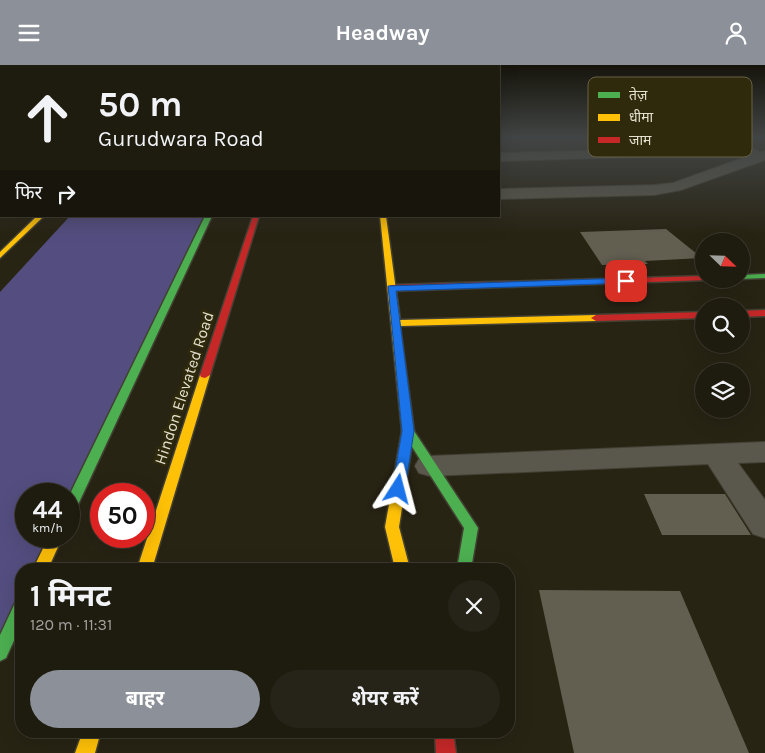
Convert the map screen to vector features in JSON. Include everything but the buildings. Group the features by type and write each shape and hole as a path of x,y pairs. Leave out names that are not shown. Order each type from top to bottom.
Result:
{"main road":[{"path":"0,256 40,217"},
{"path":"80,486 209,217"},
{"name":"Hindon Elevated Road","path":"146,563 256,217"},
{"path":"383,217 408,431 392,527 401,563"},
{"path":"750,277 765,277"},
{"path":"391,288 695,278"},
{"path":"750,314 765,313"},
{"path":"395,323 695,315"},
{"path":"408,431 471,528 465,563"},
{"path":"43,563 50,548"},
{"path":"0,653 15,621"},
{"path":"85,753 90,738"},
{"path":"445,738 446,753"}],"street":[{"path":"685,170 698,179"},
{"path":"500,195 654,190 676,187 723,170"},
{"path":"503,173 516,194"},
{"path":"430,466 765,452"},
{"path":"716,454 765,525"}],"shaded area":[{"path":"69,217 205,217 74,483 15,483 15,548 42,548 35,563 15,563 15,604 0,635 0,292"}],"traffic: fast":[{"path":"80,486 209,217"},
{"path":"750,277 765,276"},
{"path":"408,431 471,528 465,563"},
{"path":"0,653 15,621"}],"traffic: slow":[{"path":"0,256 40,217"},
{"path":"383,217 408,431 392,527 401,563"},
{"path":"395,323 596,318"},
{"path":"146,563 205,375"},
{"path":"43,563 50,548"},
{"path":"85,753 90,738"}],"traffic: jam":[{"path":"205,375 256,217"},
{"path":"391,288 695,278"},
{"path":"750,314 765,313"},
{"path":"596,318 695,315"},
{"path":"445,738 446,753"}],"route":[{"path":"398,489 408,431 391,288 626,281"}]}
